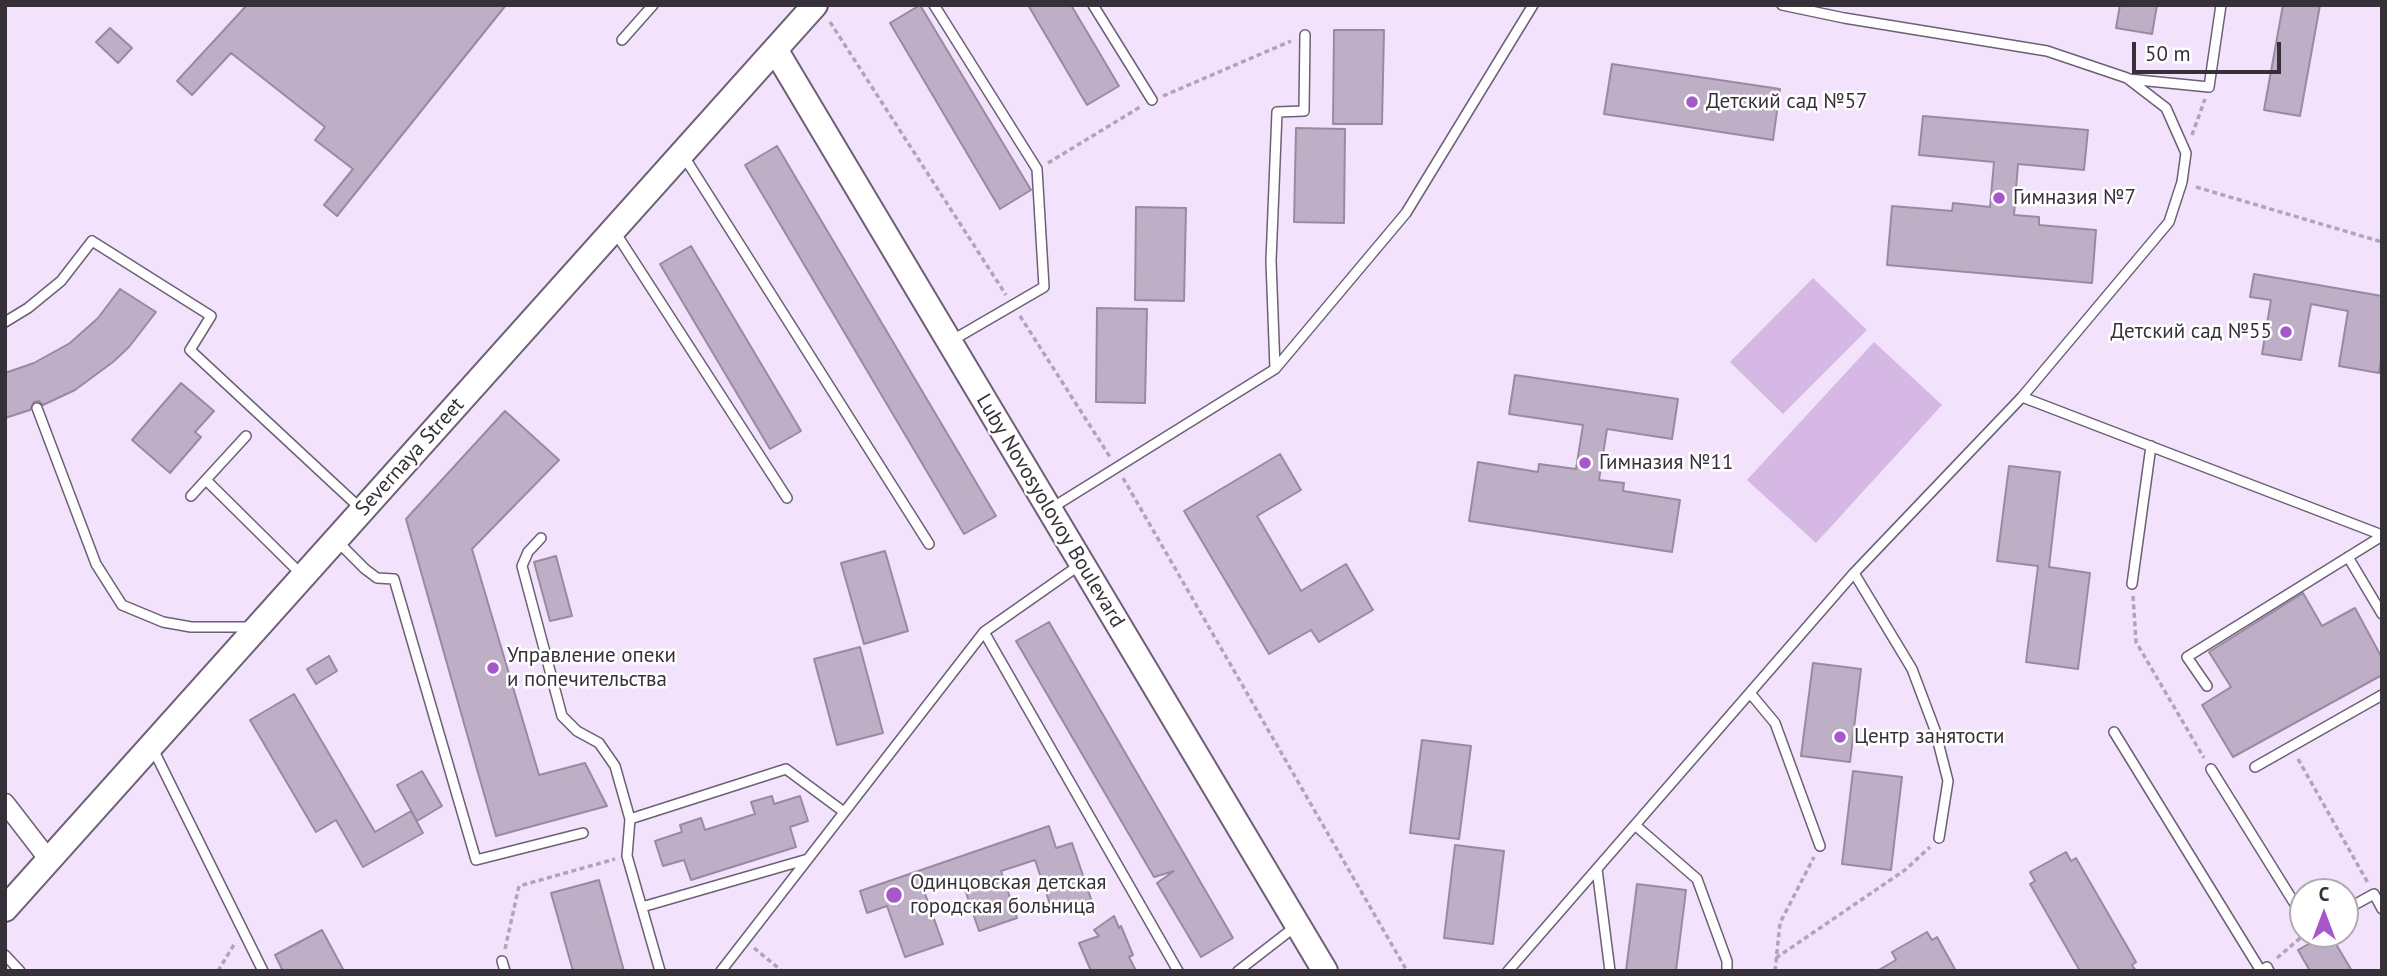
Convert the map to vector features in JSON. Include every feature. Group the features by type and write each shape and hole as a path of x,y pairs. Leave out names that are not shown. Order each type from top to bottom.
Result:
{"street":[{"name":"Severnaya Street","path":"5,909 815,5"},
{"name":"Luby Novosyolovoy Boulevard","path":"776,51 1325,971"},
{"path":"5,803 49,860"}],"lane":[{"path":"622,40 653,5"},
{"path":"934,5 1037,169 1044,286 949,342"},
{"path":"1093,5 1152,100"},
{"path":"1050,510 1275,369 1406,213 1533,5"},
{"path":"1782,5 1844,18 2047,51 2127,78 2210,87 2221,5"},
{"path":"1275,369 1271,261 1277,112 1304,111 1305,35"},
{"path":"1508,971 1854,573 2022,397 2169,222 2182,182 2186,153 2166,108 2127,78"},
{"path":"682,153 929,544"},
{"path":"614,230 787,498"},
{"path":"5,322 28,309 61,281 92,241 211,316 190,350 362,511"},
{"path":"2022,397 2382,536"},
{"path":"37,408 96,564 122,605 163,622 191,627 258,627"},
{"path":"191,496 246,436"},
{"path":"2132,584 2151,446"},
{"path":"206,480 303,576"},
{"path":"2207,686 2188,657 2382,536"},
{"path":"541,538 528,552 522,566 562,716 577,731 600,743 615,766 630,819 627,856 660,971"},
{"path":"336,540 377,578 394,579 476,860 583,833"},
{"path":"2348,557 2382,614"},
{"path":"720,971 984,632 1082,564"},
{"path":"1854,573 1912,669 1935,730 1948,781 1939,838"},
{"path":"984,632 1178,971"},
{"path":"1750,693 1775,723 1820,846"},
{"path":"2255,767 2382,695"},
{"path":"2114,732 2261,971 2268,969"},
{"path":"152,745 263,971"},
{"path":"630,819 786,769 844,812"},
{"path":"2211,769 2289,894"},
{"path":"1635,825 1697,879 1727,961 1727,971"},
{"path":"642,908 808,859"},
{"path":"1597,869 1610,971"},
{"path":"2359,902 2374,894 2382,909"},
{"path":"1238,971 1298,925"},
{"path":"5,955 20,971"}],"path":[{"path":"1037,169 1152,100 1305,35"},
{"path":"2186,153 2210,87"},
{"path":"2182,182 2382,242"},
{"path":"2132,584 2136,642 2211,769"},
{"path":"2291,747 2374,894"},
{"path":"1776,958 1905,870 1939,838"},
{"path":"1775,971 1780,923 1820,846"},
{"path":"504,966 519,886 627,856"},
{"path":"218,971 243,929"},
{"path":"744,940 782,971"},
{"path":"2268,969 2290,948"}],"shaded area":[{"path":"1813,278 1867,330 1783,414 1730,362"},
{"path":"1874,342 1942,405 1816,543 1747,480"}],"building":[{"path":"247,5 506,5 337,216 324,205 353,169 315,140 325,127 231,53 192,95 177,81"},
{"path":"920,5 1031,190 1000,209 890,23"},
{"path":"1028,5 1071,5 1119,86 1087,105"},
{"path":"2120,5 2157,5 2152,34 2116,28"},
{"path":"2283,5 2320,5 2300,116 2264,110"},
{"path":"110,28 132,48 118,63 96,42"},
{"path":"1334,30 1384,30 1382,124 1333,124"},
{"name":"Детский сад №57","path":"1612,64 1780,89 1773,140 1604,114"},
{"name":"Гимназия №7","path":"1923,116 2088,130 2084,170 2018,164 2014,215 2039,217 2039,225 2096,230 2092,283 1887,265 1892,206 1952,211 1953,203 1990,207 1994,162 1919,155"},
{"path":"1296,128 1345,129 1344,223 1294,222"},
{"path":"777,146 996,516 964,534 745,165"},
{"path":"1136,207 1186,208 1184,301 1135,300"},
{"path":"691,246 801,431 770,449 660,264"},
{"name":"Детский сад №55","path":"2254,274 2382,296 2382,354 2379,373 2339,366 2348,311 2311,304 2301,360 2262,354 2271,300 2250,297"},
{"path":"120,289 156,312 129,347 75,390 43,405 39,401 34,402 30,410 5,418 5,373 34,363 70,343 98,318"},
{"path":"1097,308 1147,309 1145,403 1096,402"},
{"name":"Гимназия №11","path":"1515,375 1678,399 1672,439 1607,429 1599,480 1624,483 1623,491 1680,500 1672,552 1469,521 1478,462 1538,472 1539,464 1576,469 1583,425 1509,414"},
{"path":"181,383 214,411 195,432 201,437 170,473 132,440"},
{"path":"505,411 559,460 472,549 539,775 585,763 607,806 496,836 406,519"},
{"path":"1280,454 1301,490 1257,516 1301,591 1346,564 1373,610 1319,642 1311,630 1269,654 1184,511"},
{"path":"2009,466 2060,472 2049,567 2090,573 2078,669 2026,662 2038,566 1997,561"},
{"path":"885,551 908,631 864,644 841,563"},
{"path":"556,556 572,616 550,621 534,562"},
{"path":"2303,593 2322,626 2355,608 2382,658 2382,675 2233,757 2202,705 2231,687 2209,652"},
{"path":"1049,622 1233,938 1201,957 1157,883 1174,871 1154,877 1016,641"},
{"path":"860,647 883,733 837,745 814,659"},
{"path":"329,656 337,671 316,684 307,669"},
{"path":"1813,663 1861,669 1850,762 1801,756"},
{"path":"294,694 375,832 411,811 423,833 363,867 336,820 316,832 250,720"},
{"path":"1422,740 1471,746 1459,839 1410,833"},
{"path":"422,771 442,806 417,821 397,785"},
{"path":"1853,771 1902,777 1891,870 1842,864"},
{"path":"772,796 774,804 800,796 808,821 790,827 796,847 691,880 684,860 663,866 655,841 682,832 680,825 701,818 705,830 755,814 751,802"},
{"name":"Одинцовская детская городская больница","path":"1049,826 1056,848 1072,843 1091,899 1053,913 1035,860 1001,871 1017,918 979,931 961,878 924,891 943,944 905,957 887,906 867,913 860,891"},
{"path":"1455,845 1504,851 1493,944 1444,938"},
{"path":"2066,852 2071,861 2076,858 2136,962 2132,965 2136,971 2080,971 2030,884 2035,881 2030,872"},
{"path":"599,880 624,971 573,971 551,893"},
{"path":"1637,884 1686,890 1676,971 1626,971"},
{"path":"1114,916 1133,955 1129,957 1136,971 1091,971 1079,943 1099,936 1094,930"},
{"path":"322,930 344,971 283,971 275,955"},
{"path":"1927,932 1932,940 1937,937 1956,971 1877,971 1896,960 1892,952"},
{"path":"2338,948 2352,971 2310,971 2298,950"}],"place":[{"name":"Детский сад №57","path":"1692,102"},
{"name":"Гимназия №7","path":"1999,198"},
{"name":"Детский сад №55","path":"2286,332"},
{"name":"Гимназия №11","path":"1585,463"},
{"name":"Управление опеки и попечительства","path":"493,668"},
{"name":"Центр занятости","path":"1840,737"},
{"name":"Одинцовская детская городская больница","path":"894,895"}]}
